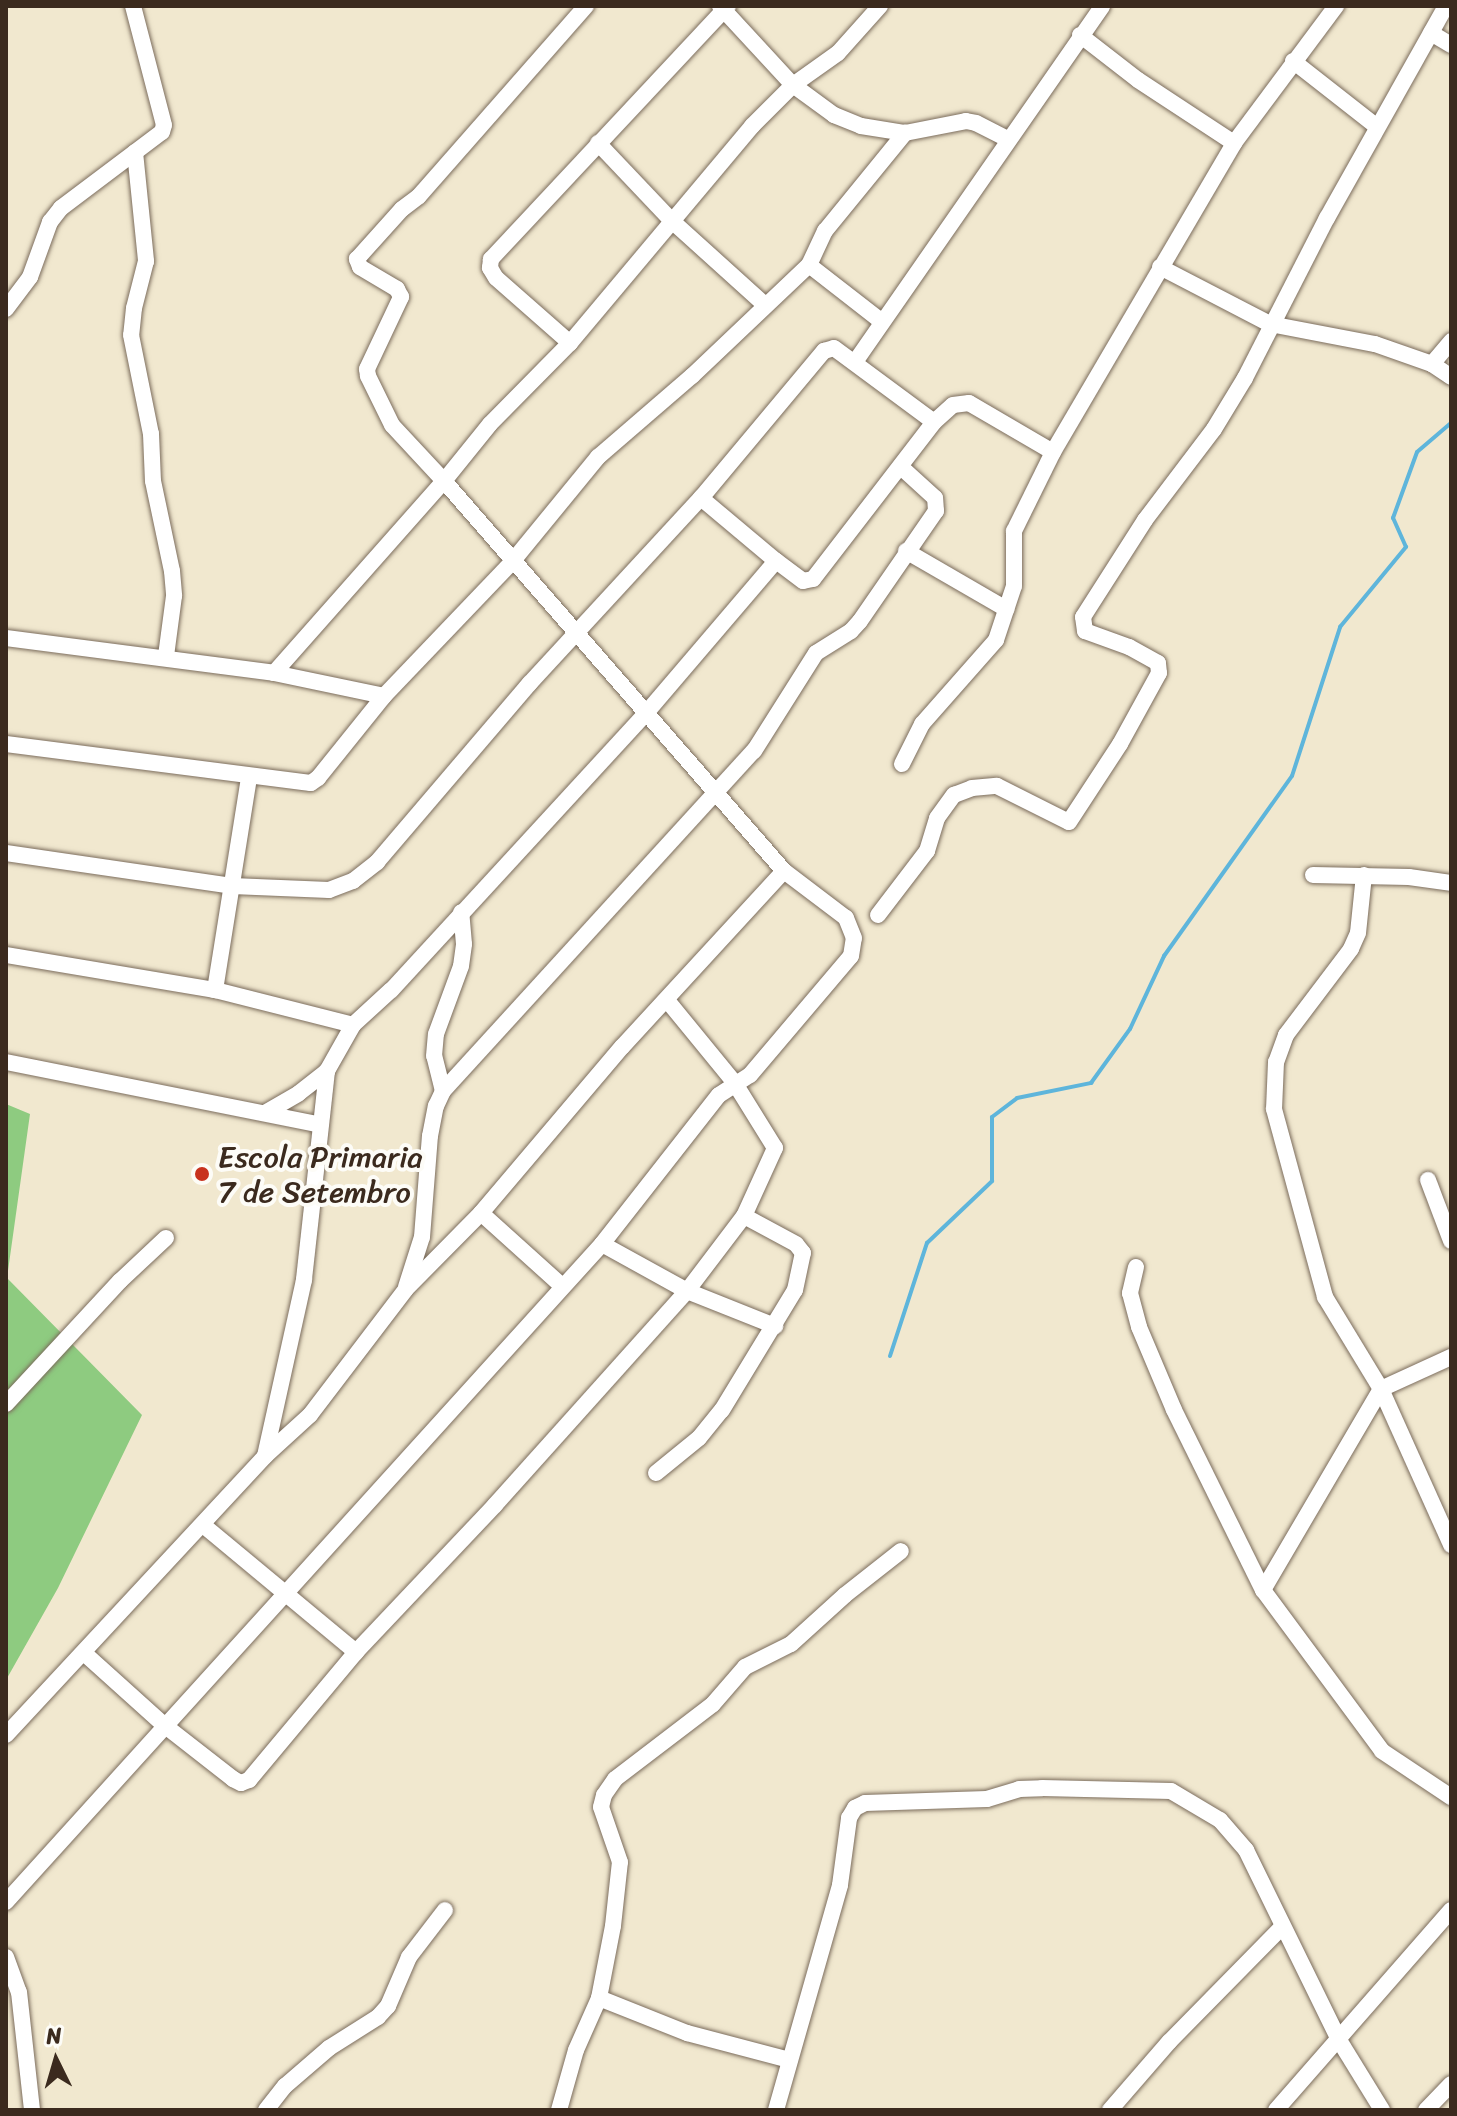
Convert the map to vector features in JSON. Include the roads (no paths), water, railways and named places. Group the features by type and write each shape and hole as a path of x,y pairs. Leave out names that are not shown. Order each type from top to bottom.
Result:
{"street":[{"path":"6,309 30,277 50,222 61,208 157,138 164,125 133,6"},
{"path":"6,1902 602,1244 719,1095 734,1082 750,1075 851,956 854,938 846,918 784,871 648,711 577,637 392,425 368,376 367,369 401,297 397,289 360,267 357,259 402,209 419,196 586,6"},
{"path":"274,673 444,481 490,424 570,343 752,126 793,85 838,53 880,6"},
{"path":"855,362 1102,6"},
{"path":"902,764 922,724 991,649 1006,609 1016,568 1014,531 1053,452 1234,143 1336,6"},
{"path":"878,915 927,851 937,818 954,795 972,788 997,786 1063,821 1074,818 1159,673 1158,663 1152,658 1085,631 1081,624 1083,617 1145,520 1214,429 1245,378 1270,324 1376,126 1446,6"},
{"path":"570,343 496,278 490,268 491,259 724,7 793,85 834,115 861,126 905,133 966,121 1007,139"},
{"path":"1431,33 1451,45"},
{"path":"1080,35 1138,80 1234,143"},
{"path":"1293,61 1376,126"},
{"path":"6,744 298,783 318,778 384,696 512,562 598,457 692,376 809,265 825,231 905,133"},
{"path":"598,143 672,221 765,305"},
{"path":"135,152 146,261 134,308 131,335 151,434 153,481 172,571 174,596 166,656"},
{"path":"809,265 881,321"},
{"path":"1160,267 1270,324 1375,344 1432,364 1451,377"},
{"path":"1432,364 1451,341"},
{"path":"6,853 232,886 329,890 353,881 377,862 530,683 577,637 701,498 824,351 834,348 934,422"},
{"path":"701,498 803,581 813,579 934,422 953,405 969,403 1053,452"},
{"path":"406,1289 422,1237 430,1136 436,1106 443,1091 754,751 794,693 816,653 851,631 860,621 936,511 935,498 900,466"},
{"path":"906,551 1006,609"},
{"path":"265,1456 304,1280 327,1071 353,1025 391,990 648,711 776,561"},
{"path":"6,638 166,656 274,673 384,696"},
{"path":"215,990 249,777"},
{"path":"6,1735 265,1456 310,1415 406,1289 481,1213 784,871"},
{"path":"1313,875 1364,875 1451,883"},
{"path":"1364,875 1358,933 1351,949 1286,1035 1276,1062 1274,1109 1325,1297 1381,1389 1451,1545"},
{"path":"443,1091 434,1056 436,1034 461,966 464,944 461,912"},
{"path":"6,955 215,990 353,1025"},
{"path":"84,1653 164,1725 233,1779 241,1783 249,1780 356,1652 495,1505 687,1291 744,1216 775,1148 734,1082 667,1000"},
{"path":"6,1062 320,1125"},
{"path":"265,1113 299,1093 327,1071"},
{"path":"1428,1180 1451,1241"},
{"path":"481,1213 562,1286"},
{"path":"656,1473 699,1438 722,1410 795,1290 803,1253 796,1244 744,1216"},
{"path":"6,1404 120,1281 166,1238"},
{"path":"602,1244 687,1291 775,1326"},
{"path":"1136,1267 1130,1293 1139,1327 1174,1410 1263,1590 1382,1751 1451,1797"},
{"path":"1263,1590 1381,1389 1451,1357"},
{"path":"203,1525 356,1652"},
{"path":"559,2110 576,2050 599,1998 620,1862 601,1807 615,1779 713,1704 745,1667 791,1644 845,1595 901,1551"},
{"path":"6,1716 25,1713"},
{"path":"776,2110 840,1885 849,1818 855,1808 865,1803 987,1799 1019,1789 1042,1788 1171,1791 1220,1820 1238,1837 1339,2040 1382,2110"},
{"path":"266,2110 285,2086 329,2048 378,2017 388,2006 409,1957 445,1910"},
{"path":"1276,2110 1451,1910"},
{"path":"1110,2110 1169,2042 1281,1928"},
{"path":"6,1957 19,1992 32,2110"},
{"path":"599,1998 687,2033 789,2060"},
{"path":"1426,2110 1450,2085"}],"waterway":[{"path":"890,1356 927,1243 992,1181 992,1117 1017,1098 1091,1083 1130,1029 1164,956 1292,776 1340,627 1406,547 1393,518 1417,452 1451,423"}],"place":[{"name":"Escola Primaria 7 de Setembro","path":"202,1174"}]}
